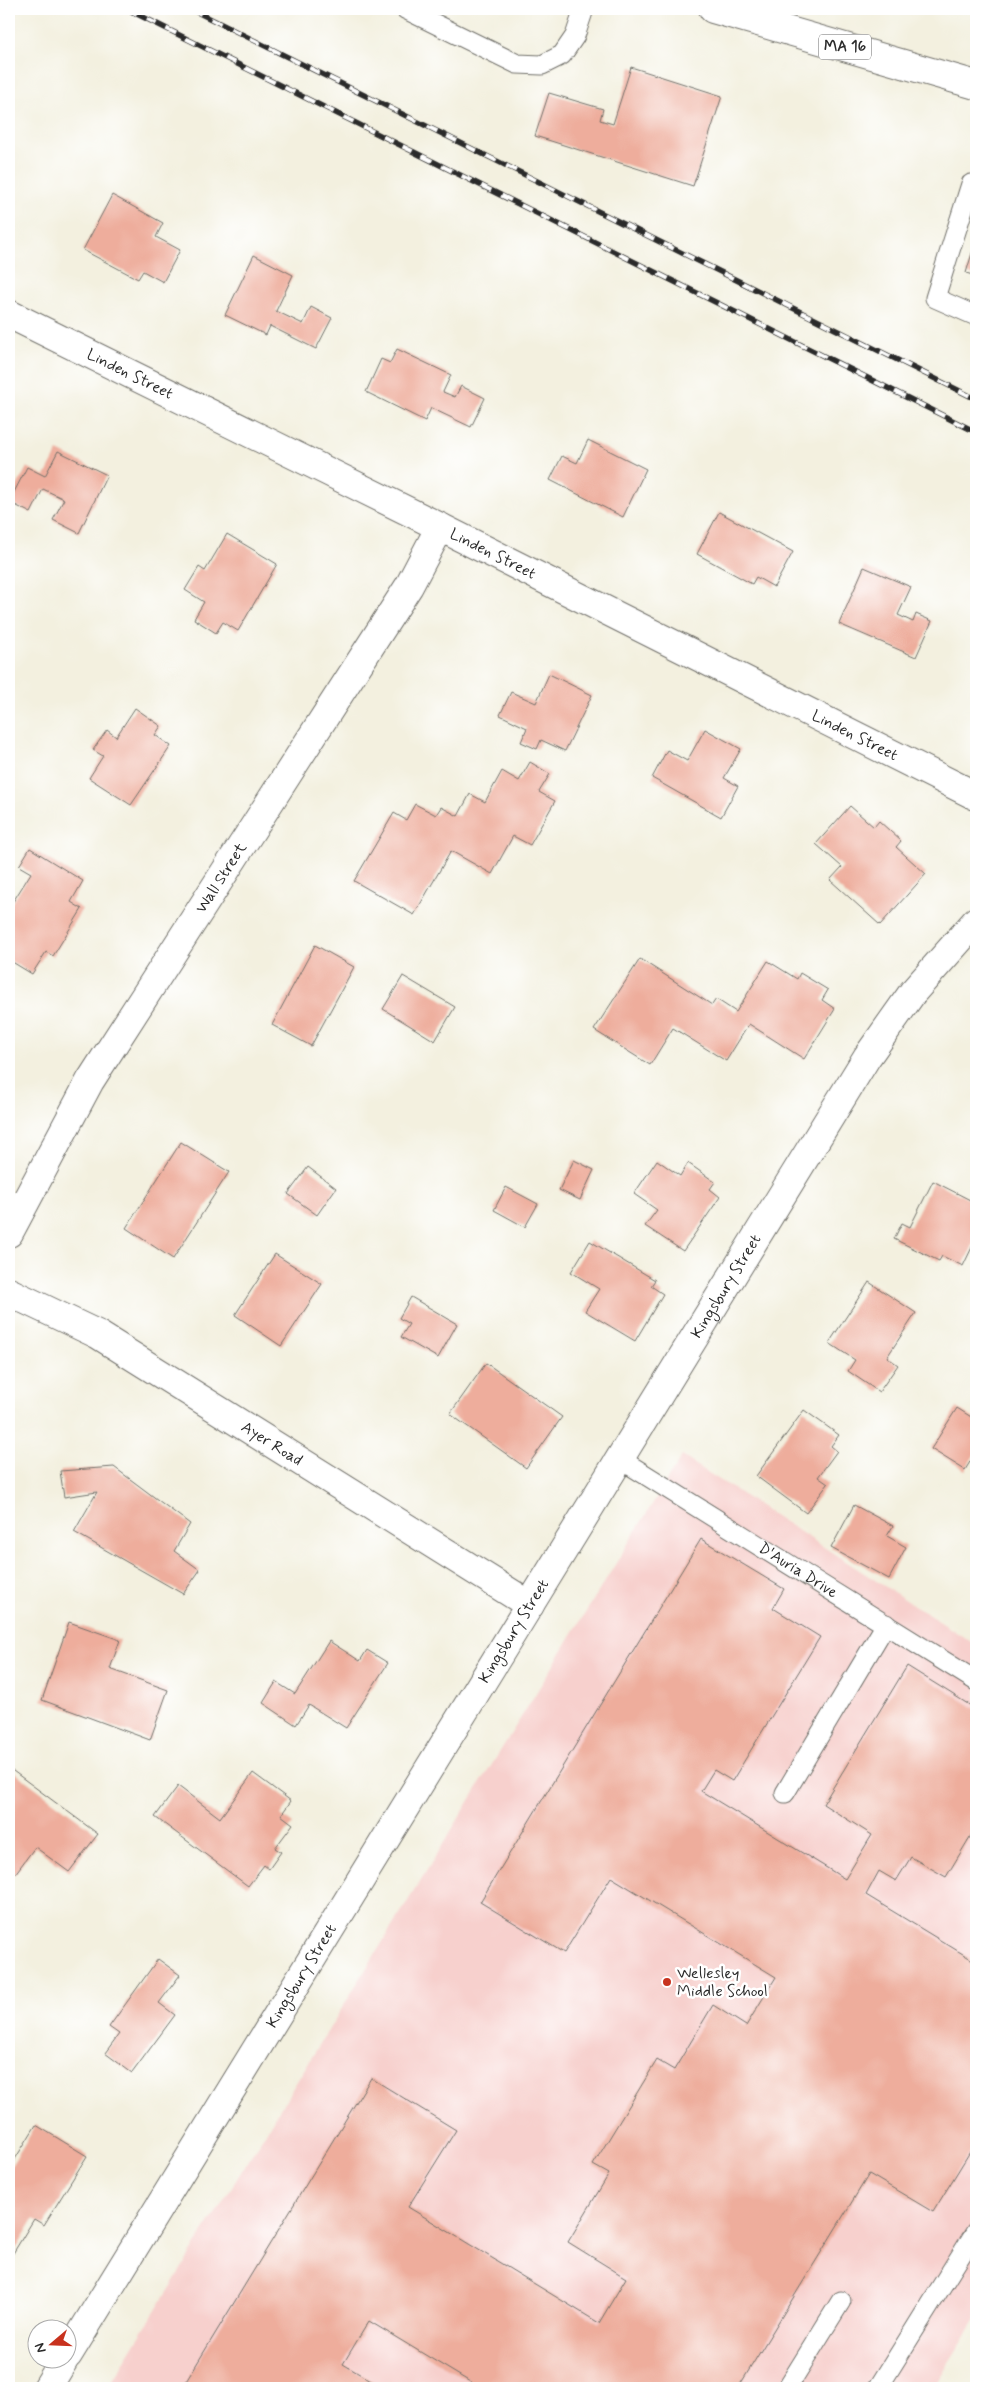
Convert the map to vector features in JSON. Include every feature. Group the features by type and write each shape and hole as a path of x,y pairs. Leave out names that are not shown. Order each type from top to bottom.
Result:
{"street":[{"name":"MA 16","path":"713,9 976,85"},
{"name":"Linden Street","path":"9,314 440,527 976,796"},
{"name":"Wall Street","path":"9,1233 90,1081 409,586 440,527"},
{"name":"Kingsbury Street","path":"78,2338 883,1032 925,978 976,921"},
{"name":"Ayer Road","path":"9,1292 97,1334 530,1605"},
{"path":"47,2388 58,2370"}],"lane":[{"path":"405,9 517,64 542,65 562,55 575,36 584,9"},
{"path":"976,186 971,184 935,298 976,316"},
{"name":"D'Auria Drive","path":"620,1459 976,1681"},
{"path":"785,1794 886,1624"},
{"path":"878,2388 976,2231"},
{"path":"787,2388 841,2301"}],"shaded area":[{"name":"Wellesley Middle School","path":"682,1456 976,1645 976,2319 933,2388 108,2388"}],"building":[{"path":"631,67 722,96 693,186 535,136 549,93 603,109 600,120 613,124"},
{"path":"112,195 163,223 156,237 180,250 163,282 143,271 138,279 83,250"},
{"path":"976,240 976,276 966,273"},
{"path":"254,255 293,275 276,311 303,324 311,307 332,318 316,349 270,326 266,335 225,315"},
{"path":"397,349 451,375 443,392 455,397 461,386 485,398 471,427 431,408 425,421 366,392 381,359 390,363"},
{"path":"588,440 646,469 623,517 550,480 562,456 577,463"},
{"path":"58,451 107,475 79,533 53,520 64,499 43,489 31,513 9,502 27,467 45,476"},
{"path":"719,512 793,552 774,587 756,577 752,584 697,554"},
{"path":"227,534 277,564 238,631 223,622 216,633 194,619 204,602 185,590 199,567 205,571"},
{"path":"864,567 911,587 898,615 913,622 916,614 932,621 916,657 839,624"},
{"path":"549,674 592,695 565,751 541,740 537,749 521,742 527,728 500,715 511,692 536,703"},
{"path":"135,708 161,726 155,735 171,746 131,805 89,778 103,756 93,750 107,730 116,737"},
{"path":"705,729 741,749 724,778 738,786 721,817 652,778 667,750 687,761"},
{"path":"530,762 550,774 539,792 555,801 530,845 513,836 492,874 451,851 414,915 354,881 394,813 406,820 415,804 436,815 441,807 458,816 470,794 485,802 502,771 519,781"},
{"path":"850,806 874,827 879,821 901,841 896,847 926,874 880,925 830,880 842,867 816,844"},
{"path":"30,848 83,881 71,902 82,909 53,956 46,952 32,974 9,960 9,908 31,873 19,866"},
{"path":"315,945 354,967 311,1046 272,1025"},
{"path":"640,959 712,1005 716,999 736,1012 768,961 797,979 800,973 828,990 822,1000 835,1009 804,1059 749,1024 726,1061 673,1028 650,1065 594,1030"},
{"path":"403,976 455,1007 435,1041 383,1009"},
{"path":"181,1142 229,1172 173,1259 126,1228"},
{"path":"574,1160 594,1170 580,1200 559,1190"},
{"path":"657,1160 680,1176 688,1163 715,1182 710,1189 720,1197 683,1251 645,1226 657,1210 634,1194"},
{"path":"308,1167 336,1188 317,1215 288,1194"},
{"path":"933,1181 976,1203 976,1239 963,1266 942,1256 939,1261 894,1239 902,1223 910,1227"},
{"path":"506,1187 538,1204 525,1227 494,1210"},
{"path":"590,1241 655,1280 651,1286 663,1294 635,1341 585,1311 599,1289 571,1272"},
{"path":"275,1254 322,1284 281,1346 235,1315"},
{"path":"869,1282 916,1313 887,1357 898,1365 879,1392 848,1371 855,1360 829,1343"},
{"path":"411,1297 457,1324 438,1358 401,1337 409,1324 399,1318"},
{"path":"486,1363 562,1417 526,1468 450,1414"},
{"path":"957,1408 976,1420 976,1452 965,1470 931,1449"},
{"path":"804,1410 839,1435 831,1446 837,1451 818,1477 828,1484 806,1513 756,1476"},
{"path":"114,1467 190,1524 174,1551 200,1570 183,1594 74,1532 97,1492 64,1497 60,1471"},
{"path":"854,1505 893,1526 887,1536 906,1547 889,1579 831,1548"},
{"path":"701,1539 784,1589 773,1608 820,1637 732,1781 714,1770 701,1791 845,1879 872,1835 823,1804 907,1666 976,1709 976,1827 946,1877 911,1857 896,1881 879,1871 866,1895 976,1962 976,2142 933,2212 869,2174 738,2388 480,2388 369,2321 343,2364 376,2384 374,2388 182,2388 371,2078 456,2130 408,2207 599,2323 626,2278 568,2242 609,2174 593,2165 657,2060 674,2070 713,2005 746,2026 776,1977 611,1877 564,1953 480,1902"},
{"path":"69,1622 120,1640 110,1669 168,1690 150,1740 42,1700"},
{"path":"329,1641 360,1661 367,1650 388,1663 346,1728 309,1705 296,1725 263,1703 276,1682 295,1694"},
{"path":"9,1768 98,1834 69,1872 35,1847 15,1874 9,1869"},
{"path":"253,1773 291,1801 281,1815 293,1824 275,1848 281,1852 269,1869 264,1865 248,1886 155,1817 178,1786 220,1818"},
{"path":"158,1959 180,1975 159,2003 175,2015 132,2073 105,2053 119,2034 109,2027"},
{"path":"36,2125 87,2156 44,2225 34,2219 9,2260 9,2169"}],"railway":[{"path":"127,9 976,432"},
{"path":"191,9 976,399"}],"place":[{"name":"Wellesley Middle School","path":"667,1982"}]}
